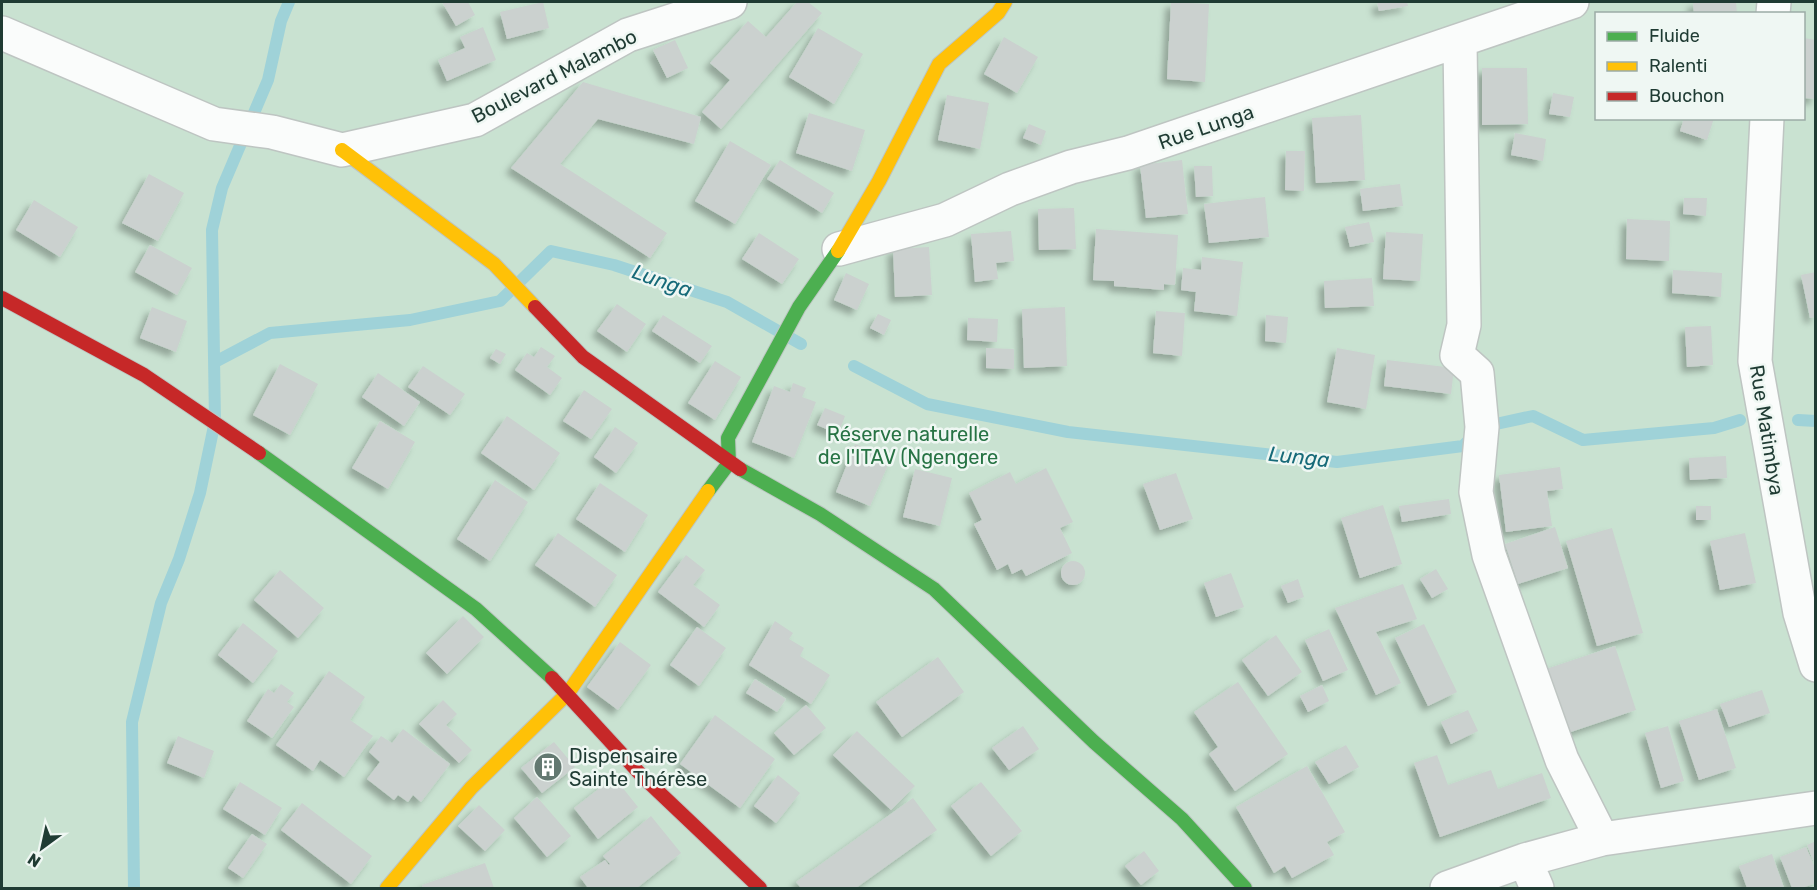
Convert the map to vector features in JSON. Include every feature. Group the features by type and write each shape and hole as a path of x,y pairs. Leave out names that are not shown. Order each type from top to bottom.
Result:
{"street":[{"path":"387,888 471,788 568,693 701,499 729,464 728,438 799,307 839,249 879,181 939,64 998,13 1005,2"},
{"name":"Rue Lunga","path":"839,249 945,220 1010,189 1071,167 1128,153 1460,42 1572,2"},
{"name":"Boulevard Malambo","path":"2,33 214,124 272,132 342,150 475,120 628,35 713,5"},
{"path":"1460,42 1464,325 1457,355 1477,373 1482,427 1476,492 1490,555 1562,760 1602,838"},
{"name":"Rue Matimbya","path":"1767,120 1755,361 1800,613 1815,665"},
{"path":"342,150 494,264 583,357 729,464 820,514 934,590 1094,742 1182,819 1245,888"},
{"path":"2,298 144,375 255,448 476,609 568,693 643,777 760,888"},
{"path":"1447,888 1531,874 1602,838 1815,808"}],"green space":[{"name":"Réserve naturelle de l'ITAV (Ngengere","path":"2,2 1815,2 1815,888 2,888"}],"building":[{"path":"442,2 468,2 475,15 456,26"},
{"path":"543,2 549,28 507,39 500,12"},
{"path":"797,2 808,2 822,13 721,129 702,112 730,80 710,63 748,21 766,37"},
{"path":"1171,2 1209,4 1205,82 1167,79"},
{"path":"1377,2 1407,2 1408,6 1379,11"},
{"path":"1693,2 1736,2 1737,12 1694,12"},
{"path":"483,27 496,60 447,81 438,60 465,48 460,37"},
{"path":"818,28 863,54 834,104 789,77"},
{"path":"1004,37 1038,57 1017,93 984,74"},
{"path":"1805,38 1816,40 1816,99 1805,98"},
{"path":"675,40 688,68 667,78 653,50"},
{"path":"1482,68 1527,68 1528,124 1482,125"},
{"path":"583,82 701,117 694,144 598,119 560,164 667,233 650,258 511,168"},
{"path":"1553,93 1574,97 1570,117 1549,114"},
{"path":"947,95 989,103 980,149 938,140"},
{"path":"809,113 865,130 852,171 796,153"},
{"path":"1361,115 1365,180 1316,183 1312,118"},
{"path":"1683,120 1713,120 1707,140 1680,131"},
{"path":"1029,124 1046,131 1041,145 1023,138"},
{"path":"1515,133 1546,139 1543,161 1511,155"},
{"path":"730,141 771,165 735,224 695,201"},
{"path":"1286,151 1305,151 1304,191 1285,190"},
{"path":"780,160 834,193 822,213 767,179"},
{"path":"1182,160 1188,214 1146,218 1140,165"},
{"path":"1194,166 1212,166 1213,196 1196,197"},
{"path":"149,174 184,193 158,241 122,223"},
{"path":"1400,184 1403,206 1363,211 1360,189"},
{"path":"1265,197 1269,237 1209,243 1204,204"},
{"path":"1684,198 1707,198 1706,216 1683,214"},
{"path":"34,200 78,227 60,257 16,230"},
{"path":"1074,208 1076,249 1039,250 1038,209"},
{"path":"1627,219 1670,221 1669,261 1626,259"},
{"path":"1369,222 1374,242 1350,247 1345,227"},
{"path":"1096,229 1178,235 1175,285 1164,284 1164,290 1114,286 1114,281 1093,280"},
{"path":"1011,231 1014,261 996,263 998,279 975,282 971,234"},
{"path":"1386,232 1423,234 1420,281 1383,279"},
{"path":"759,233 799,259 782,284 742,259"},
{"path":"150,245 192,268 177,295 135,272"},
{"path":"929,247 932,295 895,297 893,249"},
{"path":"1202,257 1243,262 1237,316 1194,311 1196,292 1181,290 1183,268 1201,270"},
{"path":"1673,270 1722,273 1721,297 1672,293"},
{"path":"1816,272 1816,317 1810,318 1801,275"},
{"path":"846,273 869,284 857,310 834,300"},
{"path":"1372,278 1374,306 1325,308 1324,281"},
{"path":"617,304 646,324 627,352 597,331"},
{"path":"152,307 187,321 176,352 140,338"},
{"path":"1065,307 1067,366 1024,368 1022,309"},
{"path":"1156,311 1185,313 1182,356 1153,353"},
{"path":"878,314 891,320 884,335 870,328"},
{"path":"663,315 712,346 700,363 652,331"},
{"path":"1266,315 1288,317 1286,343 1265,341"},
{"path":"968,318 998,319 997,342 967,340"},
{"path":"1711,326 1713,365 1687,367 1685,327"},
{"path":"541,347 555,356 547,367 562,378 550,395 515,370 527,353 534,357"},
{"path":"986,348 1014,349 1014,369 986,368"},
{"path":"1337,348 1375,355 1366,409 1327,402"},
{"path":"496,349 506,354 500,364 490,358"},
{"path":"1387,360 1454,368 1451,394 1384,386"},
{"path":"715,361 741,377 715,420 688,403"},
{"path":"280,364 318,384 290,435 253,415"},
{"path":"423,366 465,394 450,415 408,387"},
{"path":"378,373 420,402 404,426 362,397"},
{"path":"793,383 806,388 802,397 816,402 794,458 752,442 774,386 790,392"},
{"path":"584,390 612,409 591,439 563,421"},
{"path":"825,408 845,416 838,434 817,425"},
{"path":"507,416 560,453 534,490 481,453"},
{"path":"380,421 415,442 388,489 352,468"},
{"path":"615,427 638,443 616,473 594,457"},
{"path":"855,444 891,458 870,506 836,492"},
{"path":"1726,456 1727,478 1690,480 1689,458"},
{"path":"1560,467 1563,489 1547,491 1552,526 1506,532 1499,475"},
{"path":"1046,468 1073,522 1060,528 1072,553 1026,576 1022,569 1012,574 1008,564 997,570 974,524 982,520 969,493 1010,472 1016,484"},
{"path":"915,469 952,478 940,526 903,517"},
{"path":"1176,473 1193,519 1160,530 1143,484"},
{"path":"495,480 528,502 490,561 457,539"},
{"path":"600,483 648,515 625,552 576,519"},
{"path":"1449,499 1451,514 1402,522 1399,506"},
{"path":"1383,505 1402,564 1360,578 1341,518"},
{"path":"1696,506 1711,506 1711,520 1696,520"},
{"path":"1555,527 1568,568 1518,584 1505,544"},
{"path":"1612,528 1643,633 1597,646 1566,541"},
{"path":"558,533 617,575 595,607 535,565"},
{"path":"1745,533 1756,583 1720,590 1710,541"},
{"path":"686,555 705,570 693,585 720,605 704,627 658,592"},
{"path":"1068,561 1078,561 1085,568 1085,578 1078,585 1068,585 1061,578 1061,568"},
{"path":"1436,569 1448,589 1432,598 1420,579"},
{"path":"280,570 324,608 298,638 254,600"},
{"path":"1231,573 1244,607 1216,617 1204,583"},
{"path":"1298,579 1304,597 1288,603 1281,586"},
{"path":"1403,584 1417,619 1376,632 1401,683 1376,695 1335,608"},
{"path":"463,616 484,637 447,674 426,653"},
{"path":"775,621 793,633 789,639 804,648 800,656 830,675 811,704 749,665"},
{"path":"243,623 278,651 253,683 218,655"},
{"path":"1424,624 1457,692 1428,706 1395,638"},
{"path":"697,627 726,648 699,686 670,665"},
{"path":"1329,629 1348,670 1323,681 1305,640"},
{"path":"1276,635 1302,672 1268,696 1242,660"},
{"path":"620,642 651,665 618,710 587,687"},
{"path":"1615,646 1636,710 1565,734 1543,670"},
{"path":"938,657 964,692 902,737 876,702"},
{"path":"329,671 365,697 350,720 373,736 344,777 320,760 313,771 276,745"},
{"path":"755,679 786,699 777,712 746,693"},
{"path":"1238,682 1288,754 1235,791 1209,754 1218,747 1194,712"},
{"path":"281,684 294,693 287,702 294,707 272,738 247,721 268,689 274,693"},
{"path":"1322,685 1329,701 1308,712 1300,696"},
{"path":"1762,690 1770,713 1729,727 1720,704"},
{"path":"443,700 457,714 446,725 472,750 459,763 419,724"},
{"path":"806,705 826,728 794,755 774,733"},
{"path":"1717,709 1736,768 1699,780 1679,721"},
{"path":"1468,710 1478,731 1451,744 1441,722"},
{"path":"715,715 775,759 740,808 680,764"},
{"path":"1023,726 1039,749 1009,770 992,748"},
{"path":"1668,726 1684,781 1661,788 1645,733"},
{"path":"403,729 450,764 421,802 413,795 408,802 398,795 394,800 367,779 380,762 369,752 381,736 392,743"},
{"path":"857,731 915,786 891,810 833,755"},
{"path":"178,736 214,751 204,778 167,763"},
{"name":"Dispensaire Sainte Thérèse","path":"554,742 575,767 542,793 521,768"},
{"path":"1346,745 1359,767 1329,784 1315,762"},
{"path":"1437,755 1448,785 1491,770 1498,789 1542,773 1551,798 1440,837 1414,763"},
{"path":"1307,766 1345,832 1327,842 1334,855 1292,878 1285,866 1274,873 1236,807"},
{"path":"778,775 800,793 776,823 754,806"},
{"path":"614,777 638,807 598,839 574,808"},
{"path":"240,782 282,808 265,835 223,809"},
{"path":"981,782 1022,831 991,856 951,806"},
{"path":"537,797 571,836 547,857 514,818"},
{"path":"913,798 937,830 856,888 801,888 796,882"},
{"path":"302,803 372,856 351,884 281,830"},
{"path":"479,805 505,830 485,851 458,826"},
{"path":"651,816 681,853 637,888 588,888 580,877 605,860 609,865 603,856"},
{"path":"252,834 267,844 243,878 228,868"},
{"path":"1816,841 1816,865 1815,865 1807,845"},
{"path":"1806,847 1816,870 1816,883 1802,888 1792,888 1780,857"},
{"path":"1144,851 1159,871 1141,885 1125,866"},
{"path":"1772,854 1784,888 1747,888 1739,866"},
{"path":"485,863 494,888 423,888 422,885"}],"waterway":[{"path":"134,888 132,722 161,603 179,559 200,493 215,421 212,230 222,188 268,80 281,21 289,2"},
{"path":"215,362 270,333 410,320 500,301 551,251 614,265 727,302 801,344"},
{"name":"Lunga","path":"854,366 927,404 1068,432 1337,462 1463,446 1482,427 1533,416 1583,440 1714,428 1740,420"},
{"name":"Lunga","path":"1798,420 1816,421"}],"traffic: fast":[{"path":"708,491 729,463 728,438 799,307 838,251"},
{"path":"259,453 476,609 552,678"},
{"path":"740,469 820,514 934,589 1094,742 1182,819 1245,888"}],"traffic: slow":[{"path":"838,251 879,181 939,64 998,13 1005,2"},
{"path":"342,150 494,264 535,307"},
{"path":"387,888 471,788 568,693 708,491"}],"traffic: jam":[{"path":"2,298 144,375 259,453"},
{"path":"535,307 583,357 740,469"},
{"path":"552,678 643,777 760,888"}],"place":[{"name":"Dispensaire Sainte Thérèse","path":"548,767"}]}
